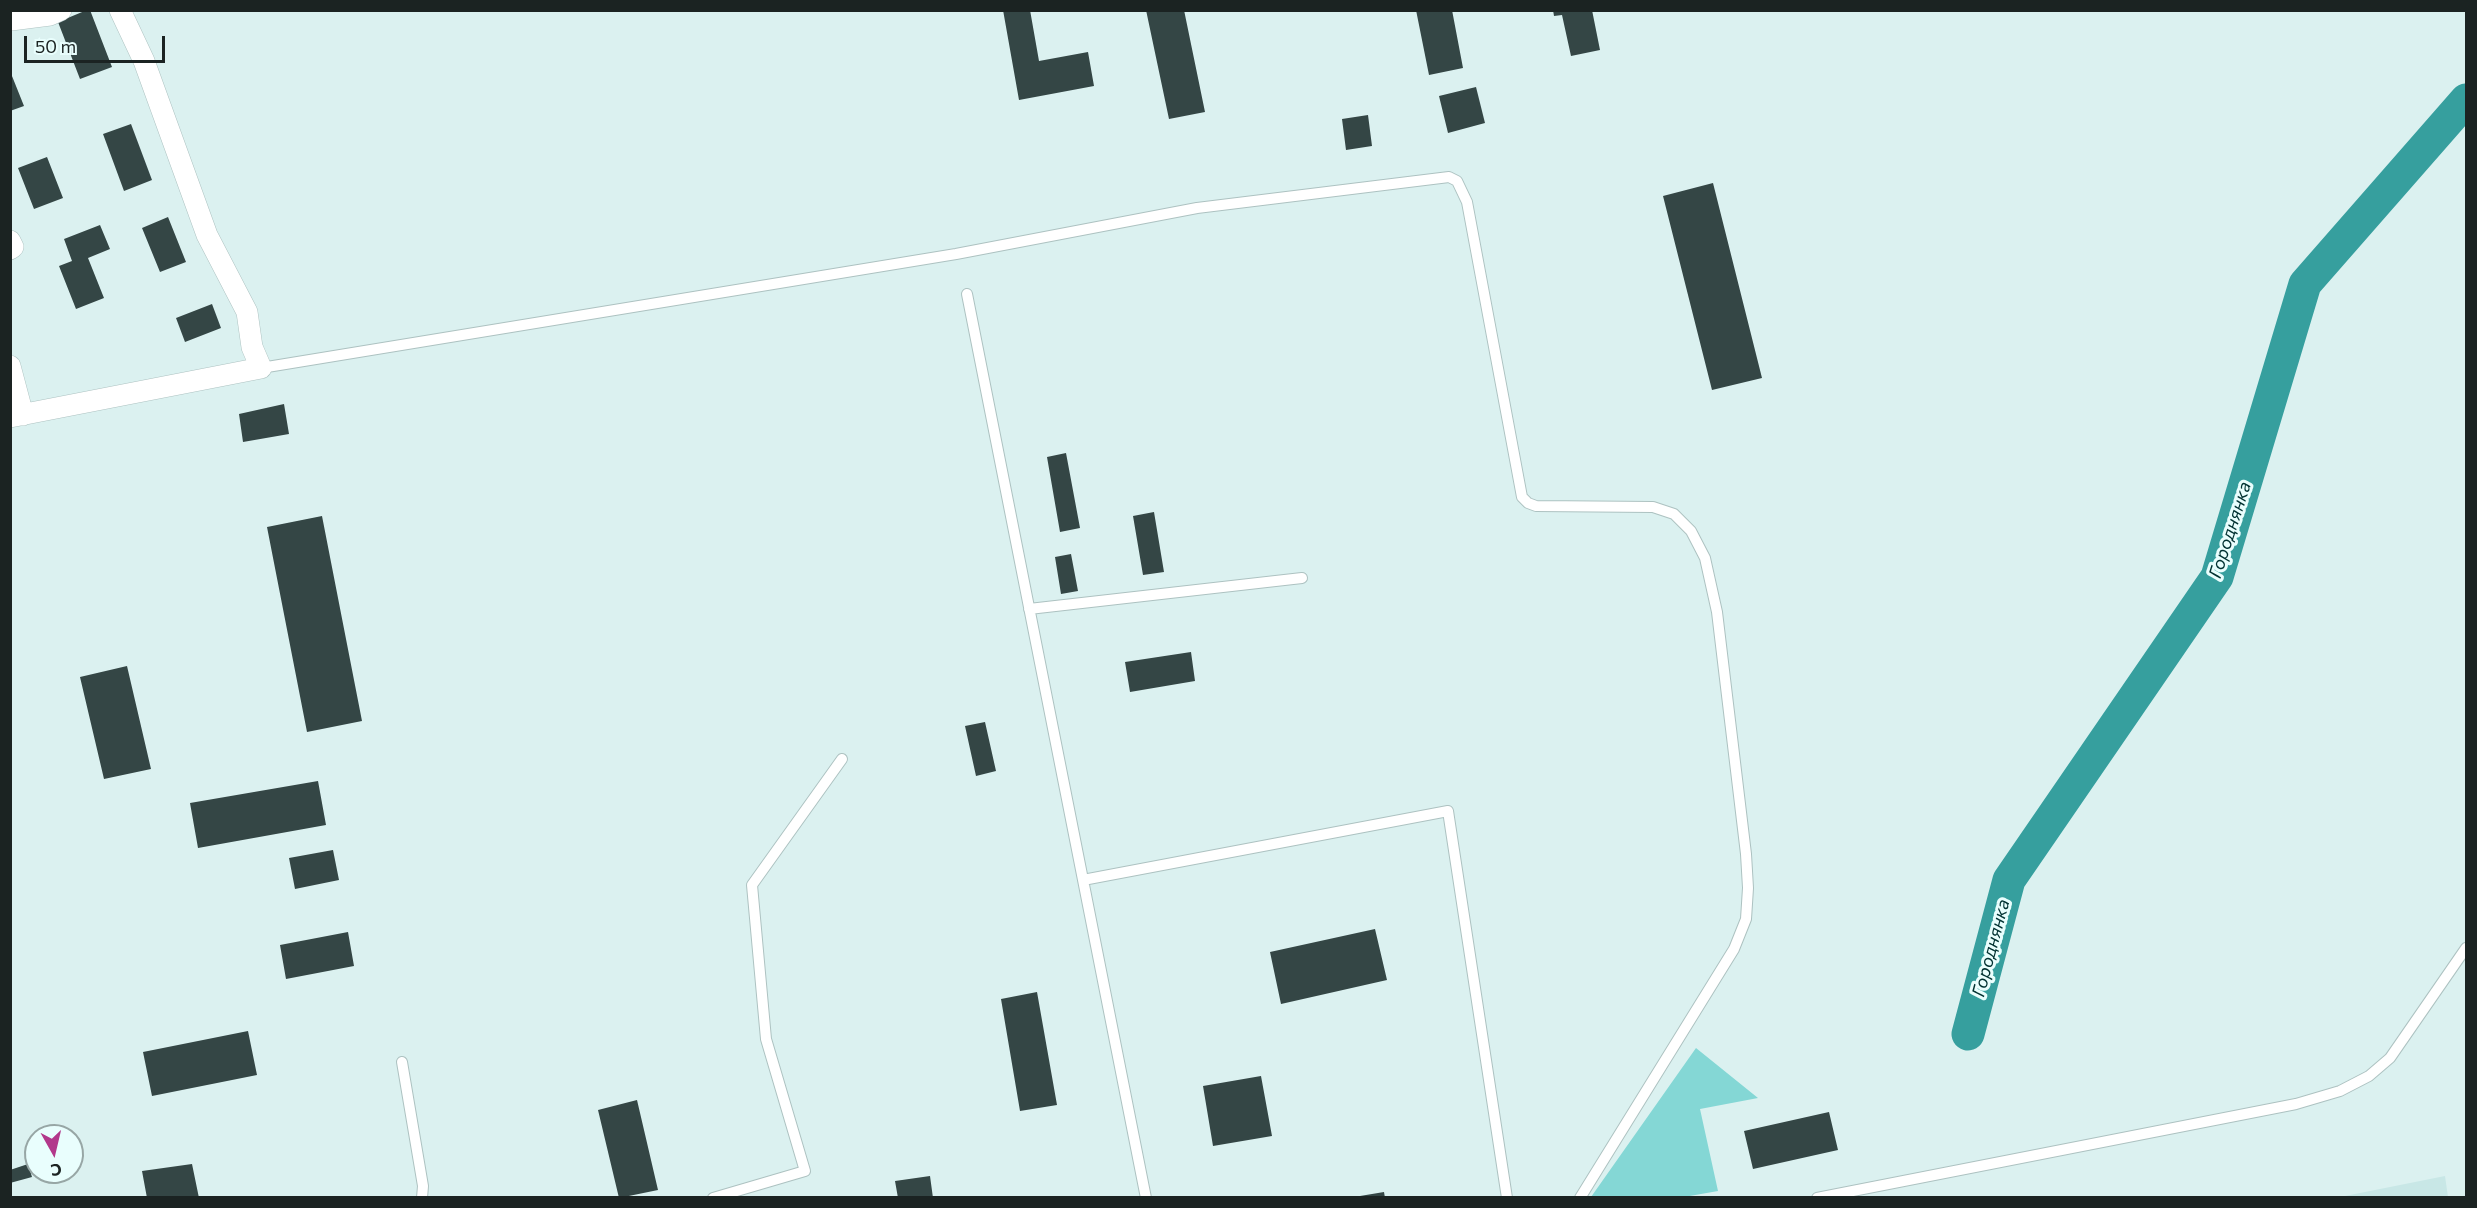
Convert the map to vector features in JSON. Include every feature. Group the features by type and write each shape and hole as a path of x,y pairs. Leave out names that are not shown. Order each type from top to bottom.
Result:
{"street":[{"path":"10,18 11,20 51,15 61,10"},
{"path":"10,366 17,416 261,368 252,347 247,312 207,236 144,61 120,10"},
{"path":"10,241 13,247 10,249"}],"lane":[{"path":"261,368 956,254 1197,208 1449,177 1457,181 1467,202 1522,497 1528,503 1536,506 1653,507 1674,514 1691,531 1706,558 1717,612 1746,854 1748,888 1746,919 1728,959 1580,1197"},
{"path":"967,294 1146,1197"},
{"path":"1029,609 1302,578"},
{"path":"713,1197 805,1170 766,1039 752,885 842,759"},
{"path":"1083,880 1448,811 1507,1197"},
{"path":"1817,1197 2296,1104 2340,1092 2369,1076 2390,1058 2466,948"},
{"path":"402,1062 423,1186 422,1197"}],"shaded area":[{"path":"1696,1048 1758,1098 1700,1109 1718,1191 1684,1197 1591,1197"},
{"path":"2445,1176 2448,1197 2340,1197"}],"building":[{"path":"90,10 112,67 80,79 58,22"},
{"path":"1003,10 1030,10 1039,61 1088,52 1094,86 1019,100"},
{"path":"1146,10 1184,10 1205,112 1169,119"},
{"path":"1416,10 1452,10 1463,68 1429,75"},
{"path":"1553,10 1592,10 1600,50 1571,56 1562,15 1554,16"},
{"path":"10,71 24,106 10,111"},
{"path":"1476,87 1485,123 1448,133 1439,96"},
{"path":"1368,115 1372,146 1346,150 1342,119"},
{"path":"131,124 152,180 124,191 103,134"},
{"path":"47,157 63,198 34,209 18,168"},
{"path":"1713,183 1762,378 1712,390 1663,196"},
{"path":"168,217 186,262 160,272 142,228"},
{"path":"100,225 110,249 88,258 104,298 76,309 59,266 72,261 64,239"},
{"path":"212,304 221,328 185,342 176,318"},
{"path":"284,404 289,434 243,442 239,414"},
{"path":"1066,453 1080,528 1060,532 1047,457"},
{"path":"1154,512 1164,572 1143,575 1133,516"},
{"path":"322,516 362,721 307,732 267,527"},
{"path":"1071,554 1078,591 1061,594 1055,557"},
{"path":"1191,652 1195,681 1130,692 1125,662"},
{"path":"127,666 151,769 104,779 80,677"},
{"path":"985,722 996,771 976,776 965,726"},
{"path":"318,781 326,825 198,848 190,803"},
{"path":"333,850 339,880 295,889 289,858"},
{"path":"1375,929 1387,980 1281,1004 1270,952"},
{"path":"348,932 354,966 286,979 280,945"},
{"path":"1037,992 1057,1105 1020,1111 1001,999"},
{"path":"248,1031 257,1075 152,1096 143,1052"},
{"path":"1261,1076 1272,1136 1213,1146 1203,1086"},
{"path":"637,1100 658,1190 619,1198 598,1110"},
{"path":"1829,1112 1838,1150 1753,1169 1744,1131"},
{"path":"192,1164 199,1198 147,1198 142,1171"},
{"path":"24,1165 24,1179 10,1183 10,1170"},
{"path":"930,1176 933,1198 898,1198 895,1181"},
{"path":"1384,1192 1385,1198 1360,1198 1360,1196"}],"waterway":[{"name":"Городнянка","path":"1968,1034 2009,880 2217,577 2305,284 2466,100"}]}
